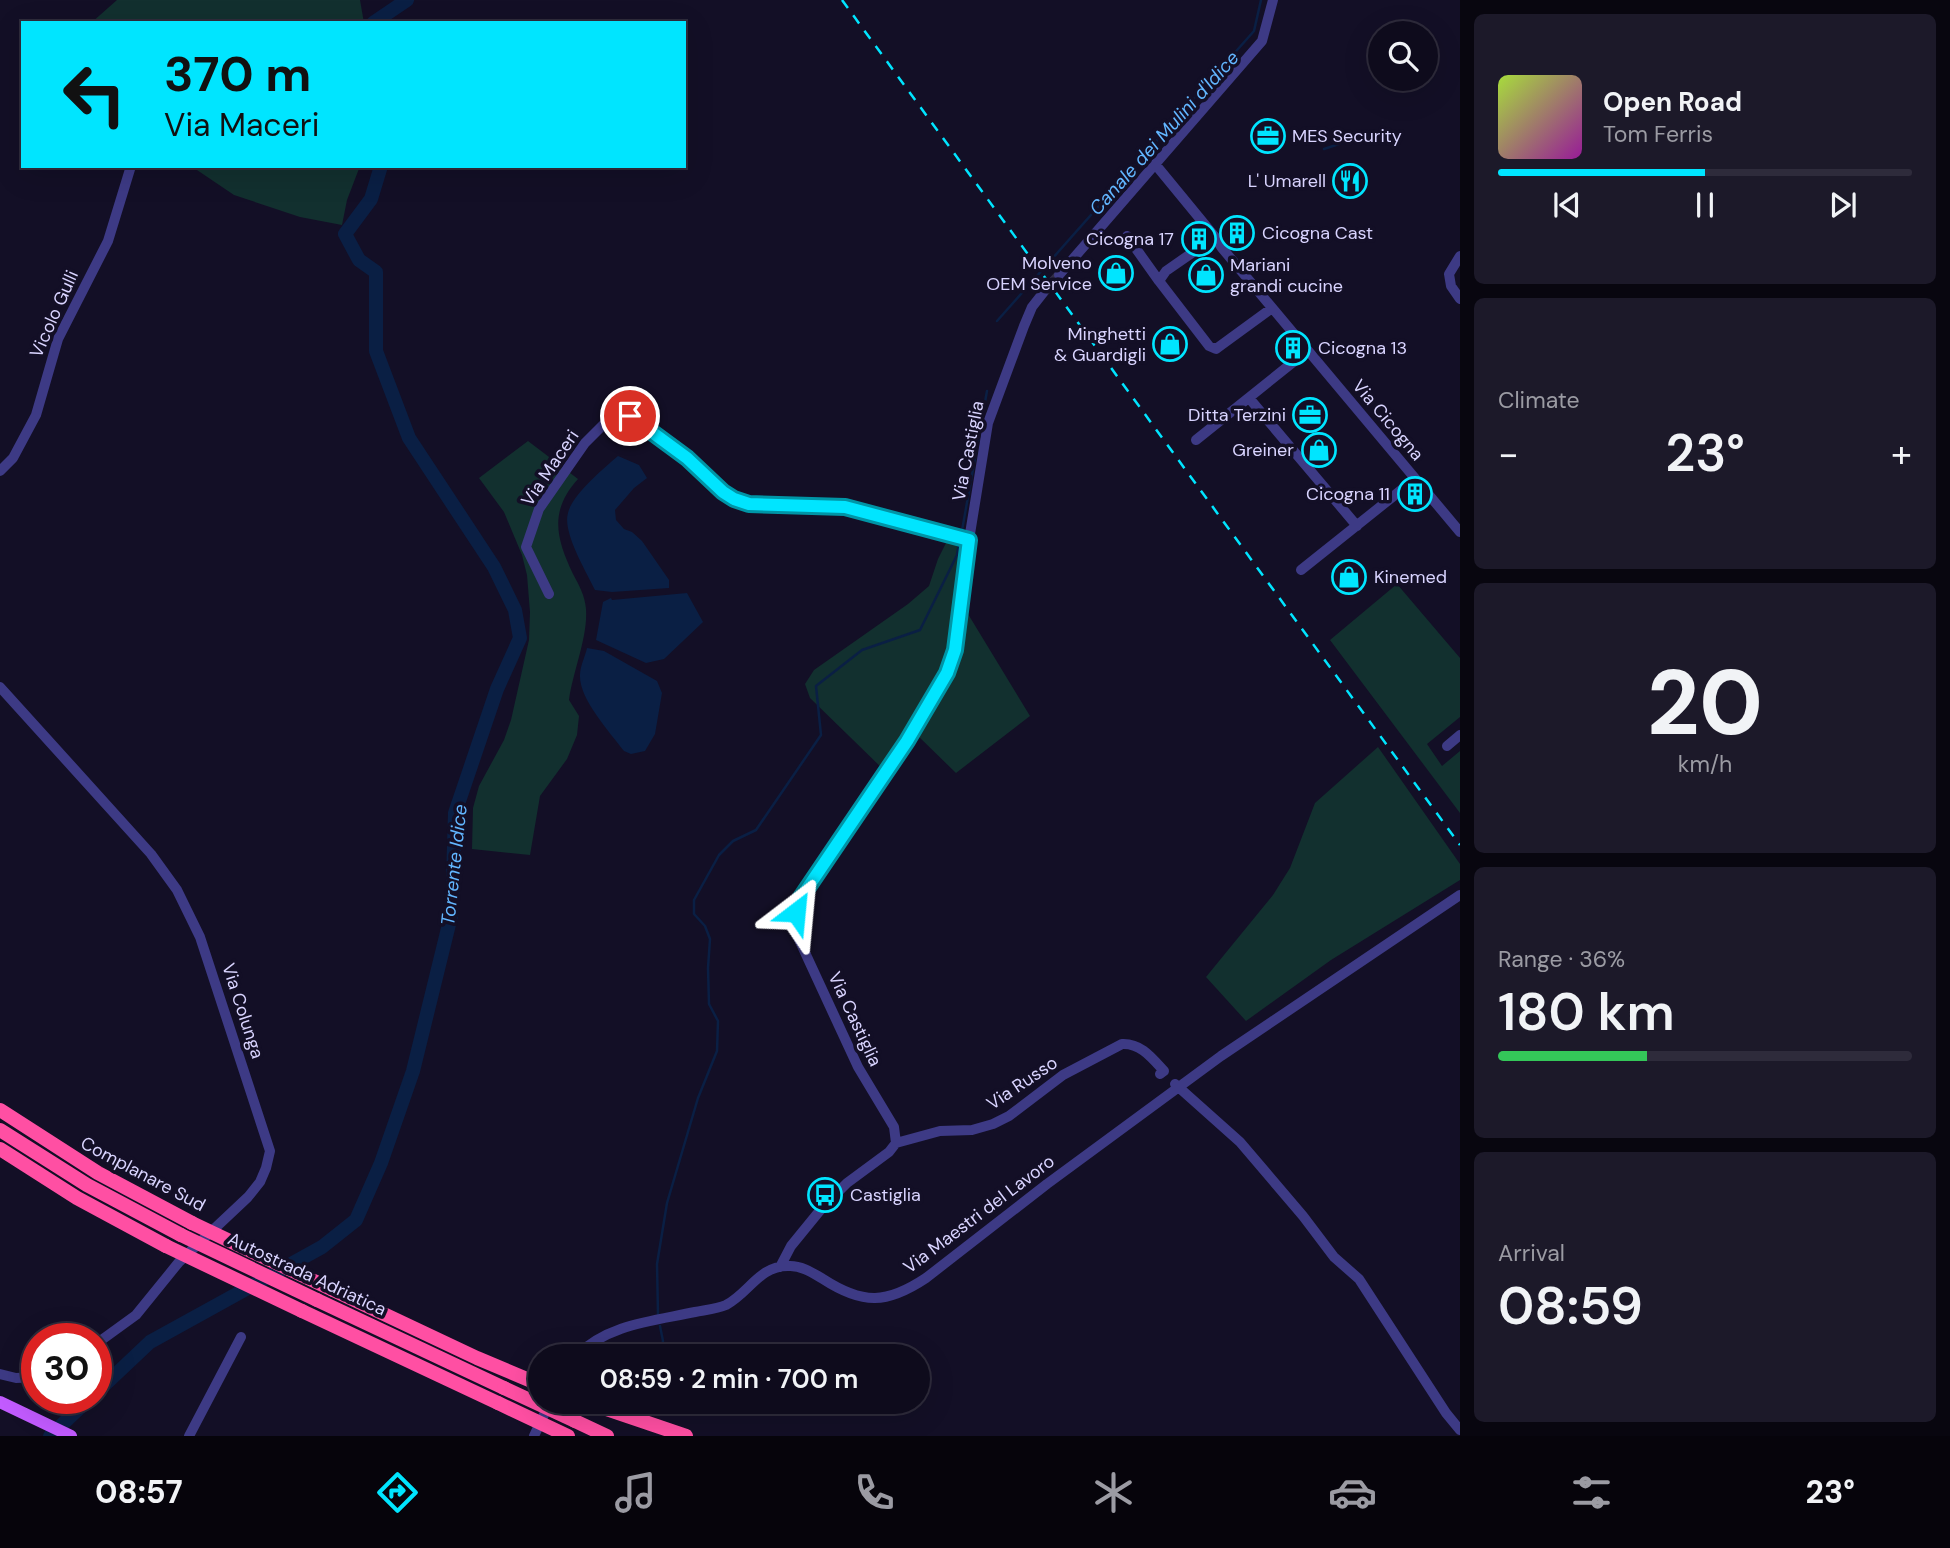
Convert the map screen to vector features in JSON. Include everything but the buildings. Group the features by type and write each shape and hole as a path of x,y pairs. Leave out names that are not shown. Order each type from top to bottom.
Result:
{"highway":[{"name":"Complanare Sud","path":"0,1110 98,1173 192,1223 431,1337 528,1380"},
{"name":"Autostrada Adriatica","path":"0,1130 87,1185 181,1235 607,1436"},
{"name":"Autostrada Adriatica","path":"0,1149 77,1198 166,1246 568,1436"},
{"path":"621,1414 686,1436"}],"main road":[{"path":"3,1404 71,1436"}],"street":[{"path":"1059,275 1262,41 1273,0"},
{"name":"Via Cicogna","path":"1155,164 1307,351 1460,532"},
{"name":"Vicolo Gulli","path":"0,471 13,458 36,415 58,339 108,241 130,168"},
{"path":"1127,236 1209,346 1216,349 1272,308"},
{"path":"1159,281 1166,271 1215,237"},
{"path":"1460,256 1449,274 1451,285 1460,299"},
{"name":"Via Castiglia","path":"896,1143 894,1127 858,1068 796,933 794,920 800,899 907,741 947,673 955,650 963,538 988,423 1032,307 1043,293"},
{"path":"1196,440 1307,351"},
{"path":"1249,398 1357,526"},
{"name":"Via Maceri","path":"549,594 526,547 539,509 585,443 606,422 630,416 687,458 734,499 749,504 845,507 963,538"},
{"name":"Via Cicogna","path":"1301,570 1415,479"},
{"name":"Via Colunga","path":"0,687 151,854 177,890 201,937 270,1151 267,1168 248,1197 179,1262 136,1315 112,1333"},
{"path":"1447,746 1460,734"},
{"name":"Via Maestri del Lavoro","path":"794,1266 854,1296 879,1298 905,1292 1177,1085 1460,895"},
{"name":"Via Russo","path":"780,1267 795,1241 838,1191 889,1152 896,1143 940,1131 972,1130 993,1124 1009,1116 1063,1075 1122,1044 1139,1047 1164,1071 1160,1074"},
{"path":"1177,1085 1240,1142 1334,1257 1359,1279 1446,1413 1460,1430"},
{"path":"794,1266 795,1241"},
{"name":"Via Russo","path":"591,1344 615,1330 728,1304 761,1275 780,1267 794,1266"},
{"path":"190,1436 241,1337"},
{"path":"0,1374 21,1378"},
{"path":"534,1436 544,1414"}],"green space":[{"path":"117,0 360,0 364,21 93,21"},
{"path":"194,168 359,168 347,200 342,225 300,217 234,195"},
{"path":"528,441 578,479 563,502 558,525 567,561 586,609 583,642 569,700 579,716 577,735 567,759 540,796 530,855 472,849 473,808 479,786 504,740 511,720 529,640 530,612 527,575 522,555 504,512 479,478"},
{"path":"950,535 965,538 976,550 968,614 1030,716 956,773 915,733 888,774 810,698 805,684 814,670 908,604 929,586"},
{"path":"1397,584 1460,658 1460,717 1427,744 1442,766 1460,751 1460,813 1330,640"},
{"path":"1378,747 1460,864 1460,880 1331,960 1246,1021 1206,977 1273,895 1290,868 1315,803"}],"water":[{"path":"618,456 639,465 647,478 634,488 615,510 616,520 642,541 669,580 669,588 612,592 595,590 572,541 567,521 571,506 589,482"},
{"path":"687,593 703,622 664,659 646,663 596,640 603,602 611,598"},
{"path":"587,648 604,651 657,681 662,693 655,734 645,751 631,754 624,751 590,705 584,694 580,675"}],"waterway":[{"name":"Torrente Idice","path":"376,21 407,0"},
{"name":"Canale dei Mulini d'Idice","path":"997,321 1254,31 1261,0"},
{"path":"1324,149 1357,138"},
{"name":"Torrente Idice","path":"112,1378 150,1342 322,1247 356,1220 381,1163 413,1071 452,912 455,813 497,689 520,638 515,610 494,567 409,438 376,351 376,272 359,260 345,234 371,199 380,168"},
{"name":"Canale dei Mulini d'Idice","path":"961,536 987,391"},
{"name":"Canale dei Mulini d'Idice","path":"658,1314 657,1264 667,1203 698,1098 717,1051 718,1021 709,1004 710,939 705,926 694,914 694,900 719,855 733,841 756,830 821,735 816,686 862,650 920,630 957,555 959,543"},
{"name":"Canale dei Mulini d'Idice","path":"660,1326 662,1344"},
{"name":"Torrente Idice","path":"50,1436 73,1414"}],"tunnel":[{"path":"1043,293 1059,275"}],"railway":[{"path":"842,0 1460,845"}],"place":[{"name":"MES Security","path":"1268,136"},
{"name":"L' Umarell","path":"1350,181"},
{"name":"Cicogna Cast","path":"1237,233"},
{"name":"Cicogna 17","path":"1199,239"},
{"name":"Molveno OEM Service","path":"1116,273"},
{"name":"Mariani grandi cucine","path":"1206,275"},
{"name":"Minghetti & Guardigli","path":"1170,344"},
{"name":"Cicogna 13","path":"1293,348"},
{"name":"Ditta Terzini","path":"1310,415"},
{"name":"Greiner","path":"1319,450"},
{"name":"Cicogna 11","path":"1415,494"},
{"name":"Kinemed","path":"1349,577"},
{"name":"Castiglia","path":"825,1195"}],"route":[{"path":"630,416 687,458 734,499 749,504 845,507 969,540 955,650 947,673 907,741 800,899 796,912"}]}
